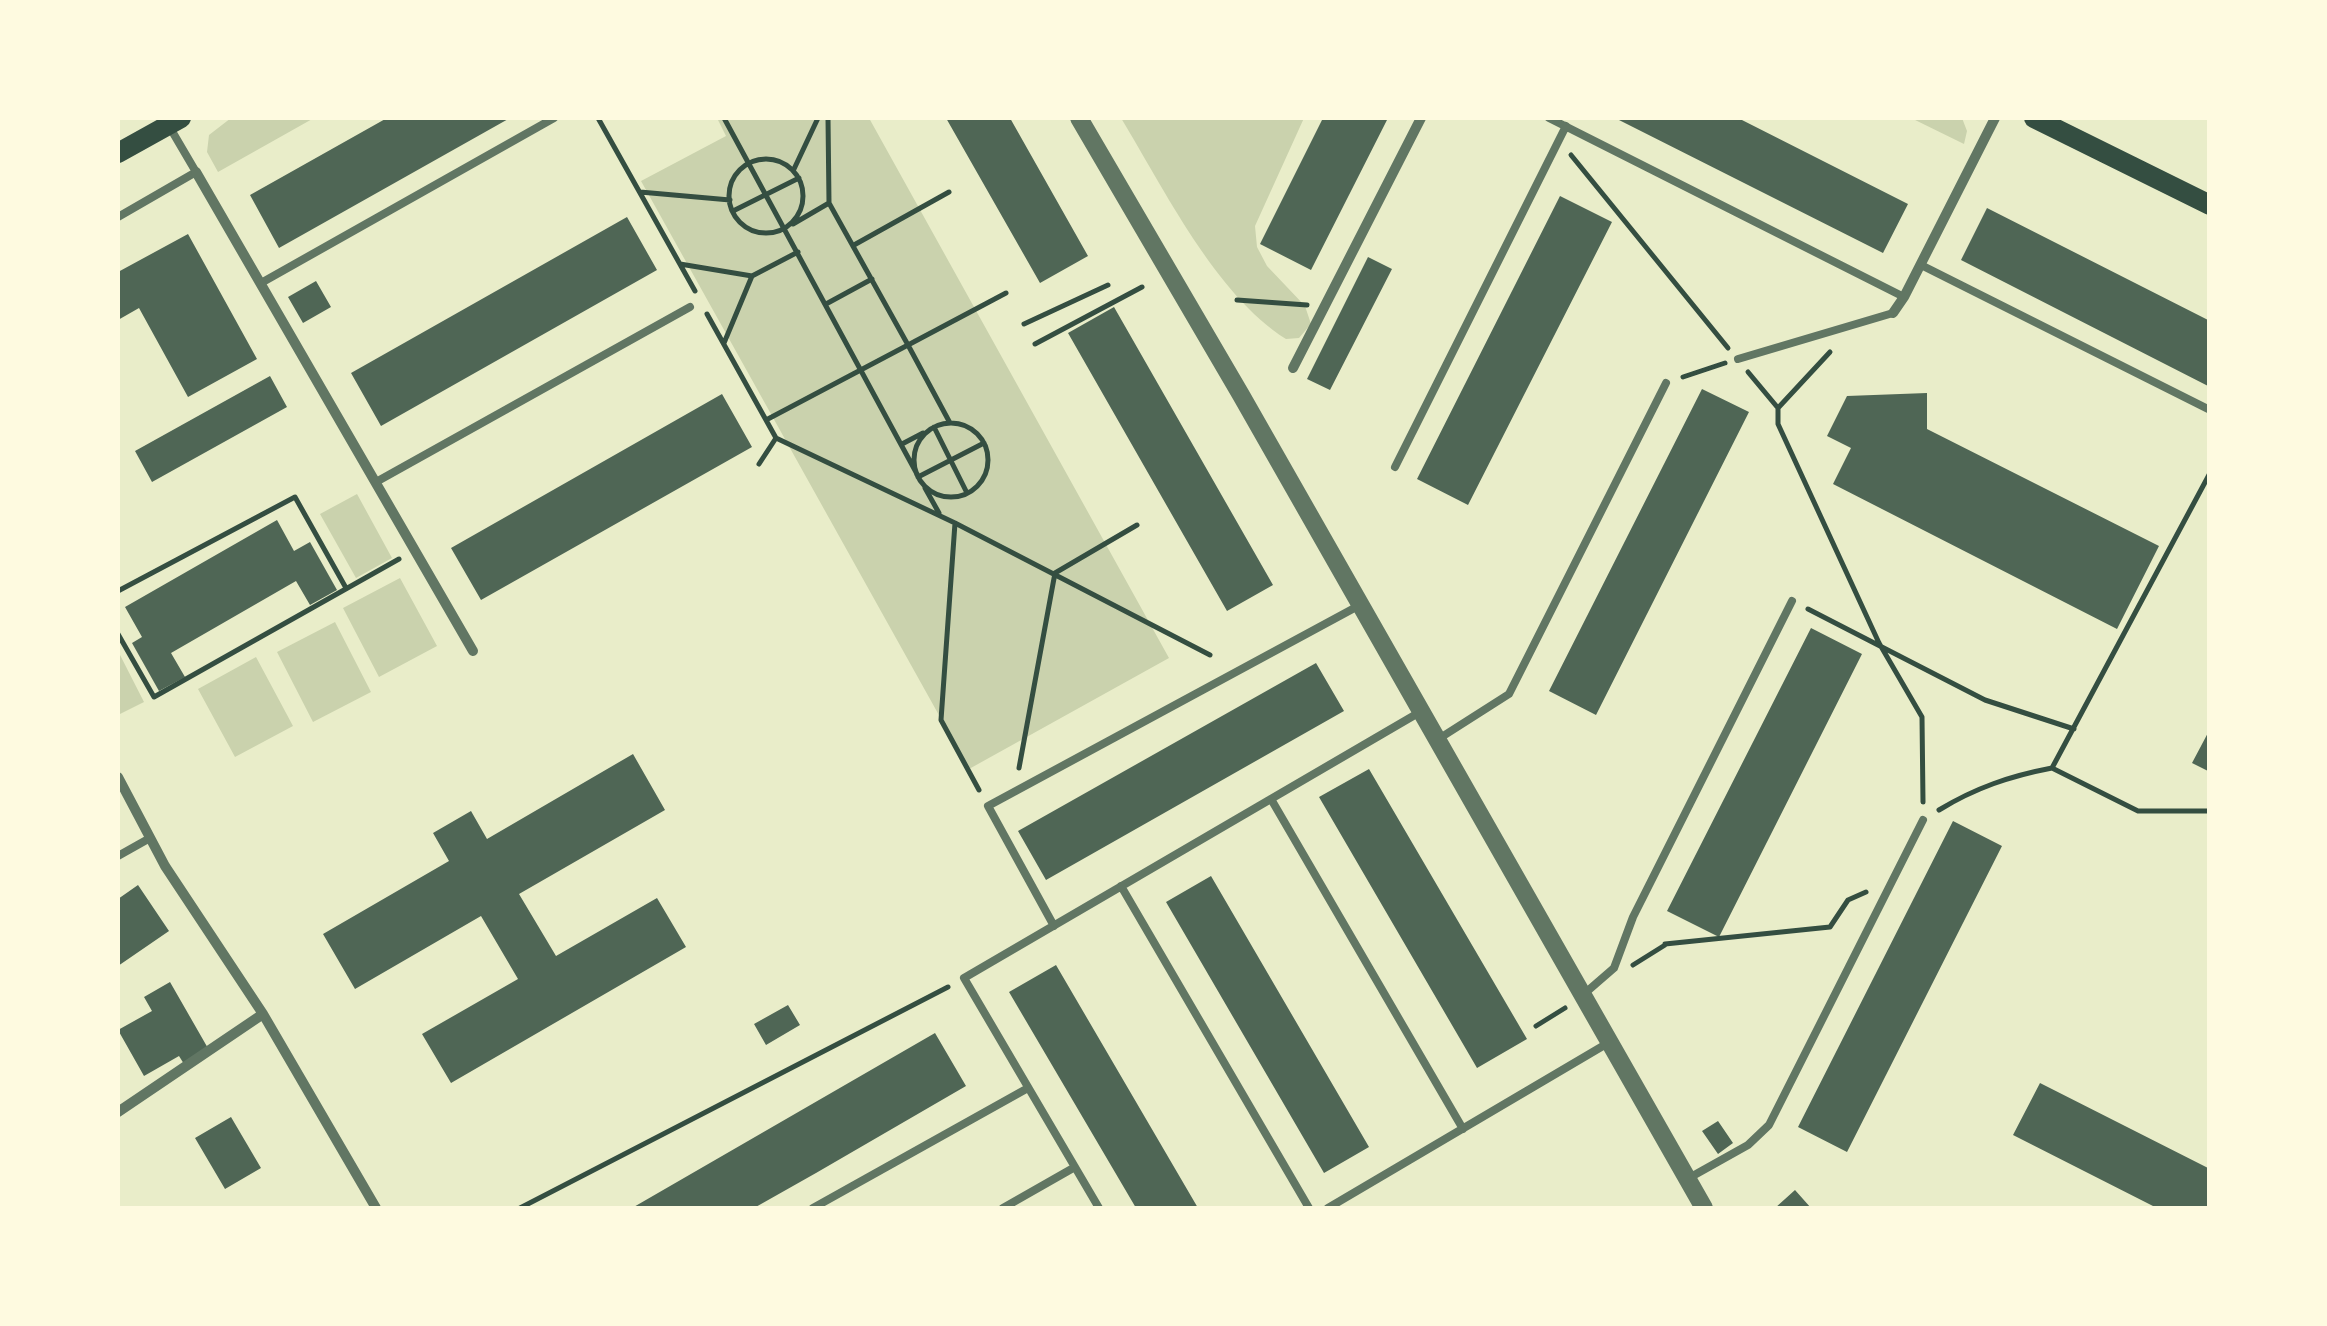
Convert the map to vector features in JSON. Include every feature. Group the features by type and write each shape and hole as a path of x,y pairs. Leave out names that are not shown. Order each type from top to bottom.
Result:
{"main road":[{"path":"2034,118 2210,206"},
{"path":"118,153 171,120"}],"street":[{"path":"1079,118 1704,1208"},
{"path":"1293,368 1421,118"},
{"path":"1893,314 1995,118"},
{"path":"196,172 474,651"},
{"path":"118,777 164,866 264,1014 376,1208"},
{"path":"118,1112 264,1014"}],"lane":[{"path":"260,283 554,118"},
{"path":"1549,118 1904,298"},
{"path":"118,217 196,172 171,120"},
{"path":"1395,467 1566,126"},
{"path":"1920,265 2210,410"},
{"path":"376,482 690,307"},
{"path":"1738,359 1893,314"},
{"path":"1436,740 1509,694 1666,383"},
{"path":"1581,998 1614,968 1633,918 1792,601"},
{"path":"1054,926 988,806 1360,605"},
{"path":"1099,1208 964,978 1420,712"},
{"path":"1271,799 1463,1128"},
{"path":"1685,1180 1748,1145 1768,1125 1923,820"},
{"path":"118,856 150,838"},
{"path":"1121,886 1309,1208"},
{"path":"1328,1208 1608,1043"},
{"path":"813,1208 1028,1088"},
{"path":"1002,1208 1075,1167"}],"path":[{"path":"598,118 776,438 955,523 1210,655"},
{"path":"724,118 940,516"},
{"path":"794,170 818,118"},
{"path":"828,118 829,203 949,421"},
{"path":"1559,140 1778,408 1778,424 1879,643 1922,717 1923,820"},
{"path":"784,228 802,206 799,178 794,170 772,159 749,163 734,178 730,200 741,223 754,230 770,232 784,228 829,203"},
{"path":"732,211 799,178"},
{"path":"640,192 730,200"},
{"path":"854,245 949,192"},
{"path":"680,264 752,276 798,252"},
{"path":"724,343 752,276"},
{"path":"825,304 872,279"},
{"path":"1024,324 1108,285"},
{"path":"1035,344 1142,287"},
{"path":"766,420 1006,293"},
{"path":"1237,300 1324,306"},
{"path":"1778,408 1836,347"},
{"path":"1666,383 1738,359"},
{"path":"901,444 934,427 949,421 970,428 984,443 987,470 978,485 967,493 945,496 931,491 919,478 914,462 916,446 934,427"},
{"path":"934,427 967,493"},
{"path":"759,464 776,438"},
{"path":"919,478 984,443"},
{"path":"2052,768 2210,473"},
{"path":"118,591 295,497 346,588"},
{"path":"955,523 941,720 988,806"},
{"path":"1015,791 1055,573 1137,525"},
{"path":"118,634 154,697 403,556"},
{"path":"1792,601 1985,700 2074,730"},
{"path":"1923,820 1965,794 2004,778 2052,768 2138,811 2210,811"},
{"path":"1665,944 1830,928 1848,900 1892,881"},
{"path":"520,1208 964,978"}],"green space":[{"path":"231,118 314,118 218,172 207,152 209,135"},
{"path":"717,118 869,118 1169,658 969,769 641,181 726,136"},
{"path":"1121,118 1304,118 1255,226 1257,247 1267,266 1305,306 1311,324 1299,338 1286,339 1261,320 1214,268"},
{"path":"1911,118 1962,118 1967,131 1964,144"},
{"path":"357,494 392,558 356,578 320,514"},
{"path":"400,578 437,646 379,677 343,608"},
{"path":"335,622 371,692 313,722 277,652"},
{"path":"118,651 144,702 118,715"},
{"path":"256,657 293,726 235,757 198,689"}],"building":[{"path":"387,118 510,118 279,248 250,195"},
{"path":"946,118 1010,118 1088,256 1040,283"},
{"path":"1323,118 1388,118 1311,270 1260,244"},
{"path":"1615,118 1738,118 1908,204 1883,253"},
{"path":"1560,196 1612,222 1468,505 1417,479"},
{"path":"1987,208 2210,321 2210,387 1961,260"},
{"path":"627,217 657,270 381,426 351,373"},
{"path":"188,234 257,359 188,397 139,308 118,320 118,272"},
{"path":"1368,257 1392,269 1330,390 1307,379"},
{"path":"316,281 331,307 303,323 288,297"},
{"path":"1114,307 1273,585 1227,611 1068,333"},
{"path":"270,376 287,407 152,482 135,451"},
{"path":"1702,389 1749,412 1596,715 1549,691"},
{"path":"1927,393 1927,429 2159,546 2117,629 1833,484 1851,448 1827,436 1847,396"},
{"path":"722,394 752,447 481,600 451,548"},
{"path":"277,520 294,551 310,542 337,590 310,605 296,581 171,653 185,677 159,691 132,643 142,637 125,607"},
{"path":"1811,628 1862,654 1719,937 1667,911"},
{"path":"1316,663 1344,711 1046,880 1018,831"},
{"path":"2210,729 2210,772 2192,763"},
{"path":"633,754 665,810 519,894 556,956 657,898 686,947 451,1083 422,1034 518,979 481,916 355,989 323,934 449,861 433,833 471,811 487,839"},
{"path":"1369,769 1527,1039 1477,1068 1319,797"},
{"path":"1953,821 2002,846 1847,1152 1798,1127"},
{"path":"1211,876 1369,1147 1324,1173 1166,902"},
{"path":"138,885 169,931 118,966 118,899"},
{"path":"1056,965 1198,1208 1136,1208 1009,992"},
{"path":"170,982 209,1050 184,1064 179,1056 144,1076 118,1030 152,1011 144,997"},
{"path":"788,1005 800,1025 766,1045 754,1024"},
{"path":"935,1033 966,1086 816,1173 754,1208 632,1208"},
{"path":"2040,1083 2210,1169 2210,1208 2151,1208 2013,1135"},
{"path":"231,1117 261,1168 225,1189 195,1138"},
{"path":"1718,1121 1733,1143 1718,1154 1702,1131"},
{"path":"1795,1190 1811,1208 1775,1208"}]}
